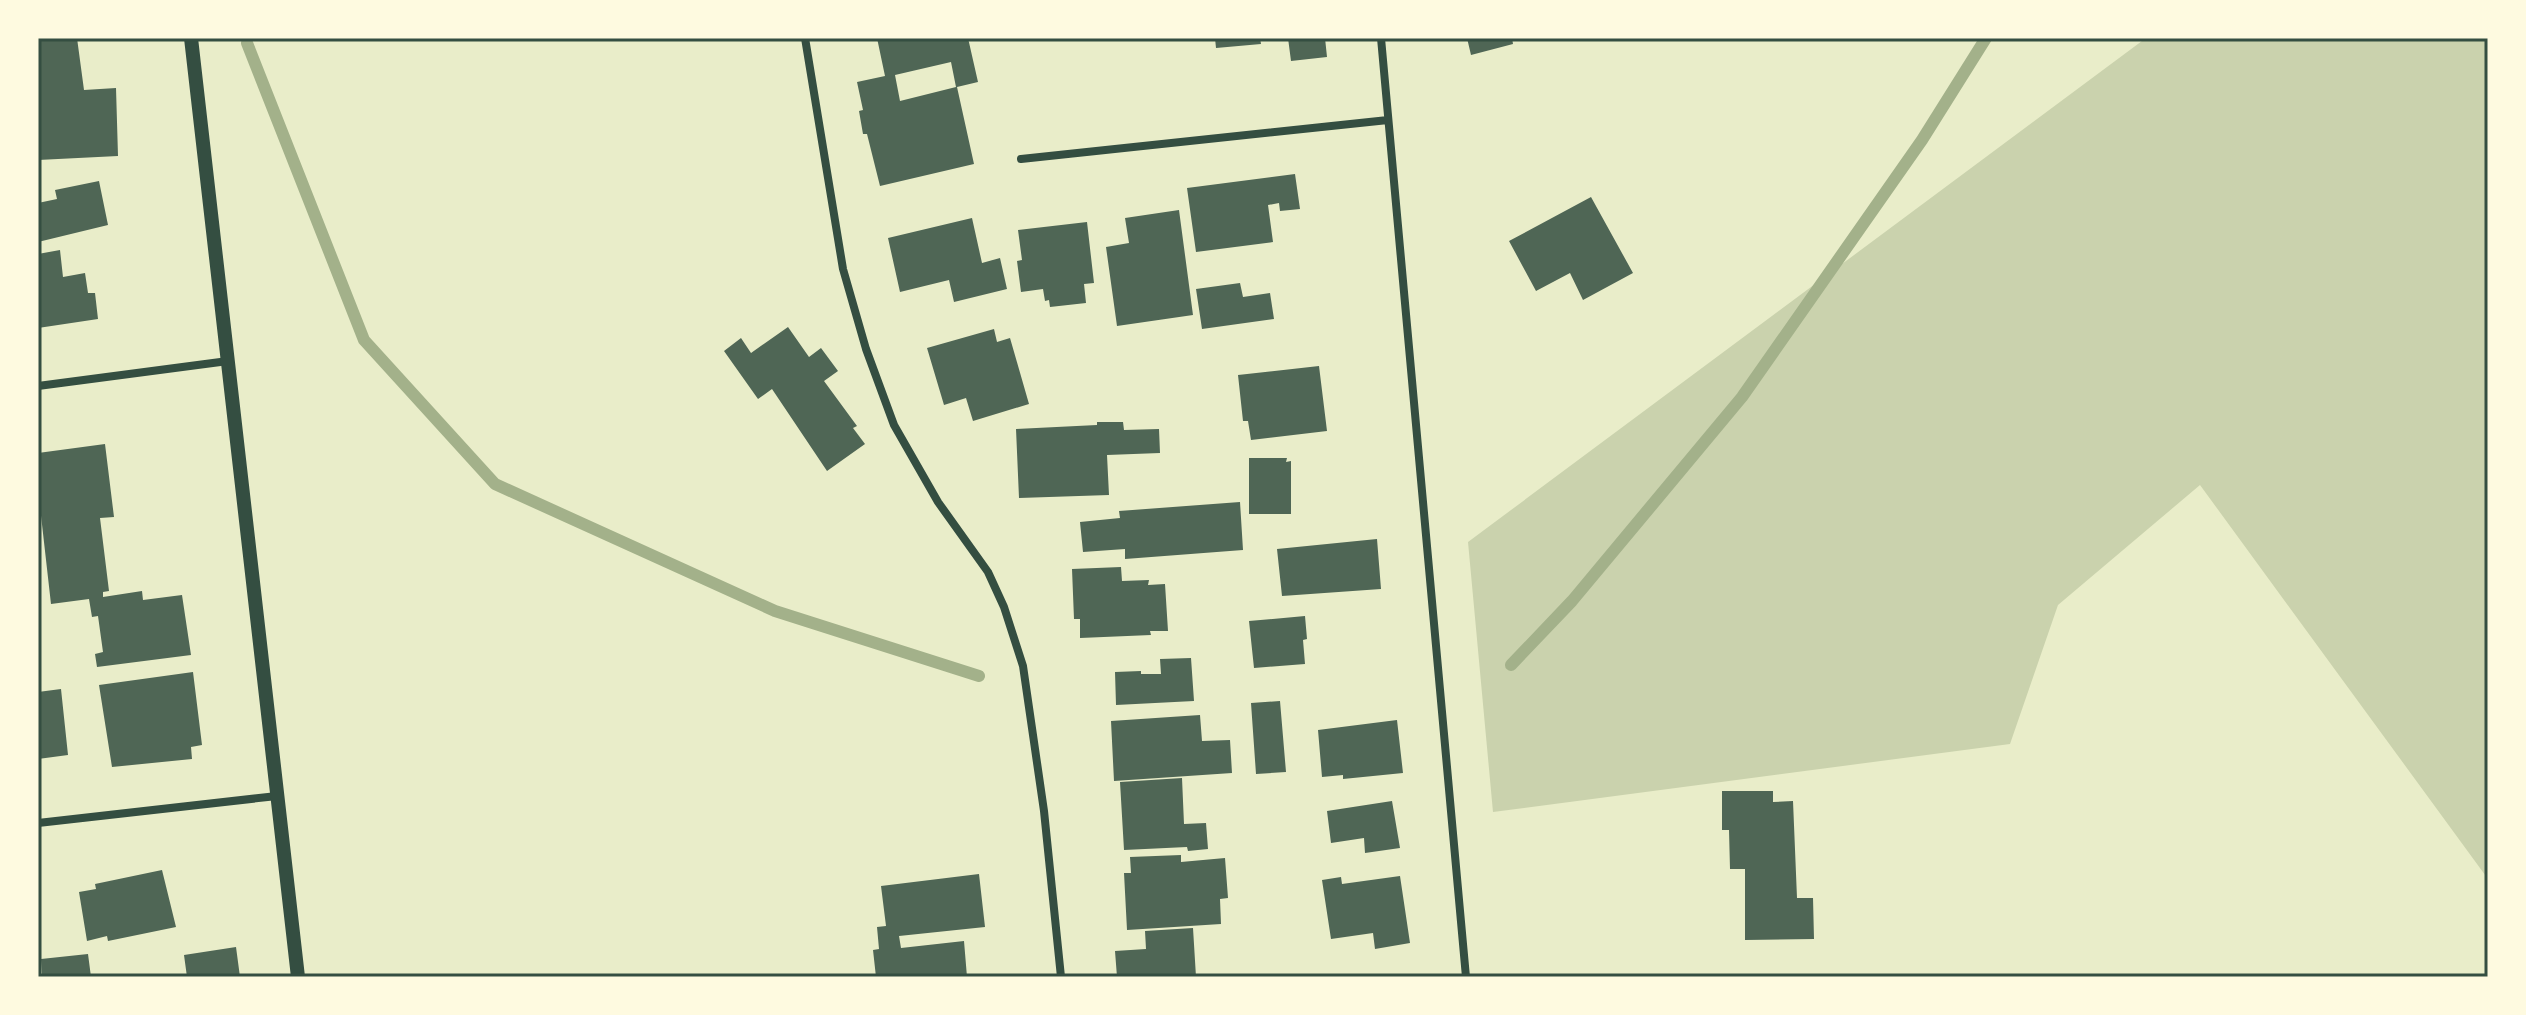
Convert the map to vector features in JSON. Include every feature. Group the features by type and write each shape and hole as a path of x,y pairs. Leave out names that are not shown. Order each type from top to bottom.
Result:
{"street":[{"path":"191,38 298,977"},
{"path":"805,38 843,269 866,349 894,425 938,502 988,572 1004,607 1023,666 1044,811 1061,977"},
{"path":"1381,38 1466,977"},
{"path":"1021,159 1388,120"},
{"path":"38,386 228,361"},
{"path":"38,823 277,796"}],"green space":[{"path":"2146,38 2488,38 2488,879 2200,485 2058,605 2010,744 1493,812 1468,542"}],"building":[{"path":"38,38 77,38 84,90 116,88 118,156 38,160"},
{"path":"877,38 968,38 978,82 957,87 974,164 880,186 867,134 863,134 859,111 863,110 857,82 885,76","holes":["951,62 956,87 900,101 895,75"]},
{"path":"1215,38 1260,38 1261,44 1216,48"},
{"path":"1288,38 1325,38 1327,57 1291,61"},
{"path":"1467,38 1512,38 1513,44 1471,55"},
{"path":"1295,174 1300,209 1280,211 1279,203 1268,205 1273,242 1196,252 1187,188"},
{"path":"99,181 108,225 38,242 38,203 57,199 55,190"},
{"path":"1591,197 1633,273 1583,300 1570,273 1536,291 1509,241"},
{"path":"1179,210 1193,315 1117,326 1106,247 1129,243 1125,218"},
{"path":"972,218 982,263 1000,258 1007,289 954,302 949,280 900,292 888,238"},
{"path":"1087,222 1094,283 1084,284 1086,303 1050,307 1049,300 1045,301 1043,289 1021,292 1017,261 1022,260 1018,230"},
{"path":"60,250 63,277 85,273 88,293 95,293 98,319 38,328 38,254"},
{"path":"1240,283 1243,297 1270,293 1274,319 1202,329 1196,289"},
{"path":"788,327 809,357 821,348 838,371 824,381 857,426 853,428 865,444 827,471 772,389 758,399 724,351 741,338 751,353"},
{"path":"994,329 997,342 1010,338 1029,404 973,421 966,398 944,405 927,348"},
{"path":"1319,366 1327,431 1251,440 1248,421 1243,421 1238,375"},
{"path":"1097,422 1123,422 1124,430 1159,429 1160,453 1107,455 1109,495 1019,498 1016,429 1097,425"},
{"path":"105,444 114,517 100,518 109,591 103,592 103,597 142,591 143,600 182,595 191,655 97,667 95,654 103,652 98,616 92,617 89,599 51,604 38,489 38,453"},
{"path":"1249,458 1287,458 1286,462 1291,461 1291,514 1249,514"},
{"path":"1240,502 1243,550 1125,559 1125,549 1083,552 1080,522 1120,518 1119,511"},
{"path":"1377,539 1381,589 1282,596 1277,549"},
{"path":"1121,567 1122,581 1149,580 1148,585 1165,584 1168,631 1150,631 1151,635 1080,638 1080,619 1074,619 1072,569"},
{"path":"1305,616 1305,664 1254,668 1249,621"},
{"path":"1191,658 1194,701 1116,705 1115,672 1161,674 1160,659"},
{"path":"193,672 202,745 191,747 192,759 112,767 99,685"},
{"path":"61,689 68,755 38,759 38,692"},
{"path":"1280,701 1286,772 1256,774 1251,703"},
{"path":"1200,715 1202,741 1230,740 1232,773 1114,781 1111,721"},
{"path":"1397,720 1403,773 1343,779 1343,775 1322,777 1318,730"},
{"path":"1182,778 1184,824 1206,823 1208,849 1124,850 1120,782"},
{"path":"1722,791 1773,791 1773,802 1793,801 1797,898 1813,898 1814,939 1745,940 1745,869 1730,869 1729,830 1722,830"},
{"path":"1392,801 1400,848 1365,853 1364,838 1331,843 1327,811"},
{"path":"1181,855 1181,862 1225,858 1228,898 1220,899 1221,924 1127,930 1124,873 1131,873 1130,857"},
{"path":"162,870 176,927 108,941 107,936 87,941 79,892 96,889 95,884"},
{"path":"979,874 985,927 899,936 901,948 964,941 967,977 876,977 873,950 879,949 877,927 886,926 881,886"},
{"path":"1400,876 1410,943 1375,949 1373,933 1331,939 1322,880 1341,877 1342,884"},
{"path":"1193,928 1196,977 1117,977 1115,951 1146,949 1145,931"},
{"path":"236,947 240,977 187,977 184,955"},
{"path":"88,954 91,977 42,977 41,959"}],"waterway":[{"path":"1511,665 1572,601 1742,397 1922,140 1986,38"},
{"path":"247,43 364,340 495,484 775,611 979,676"}]}
